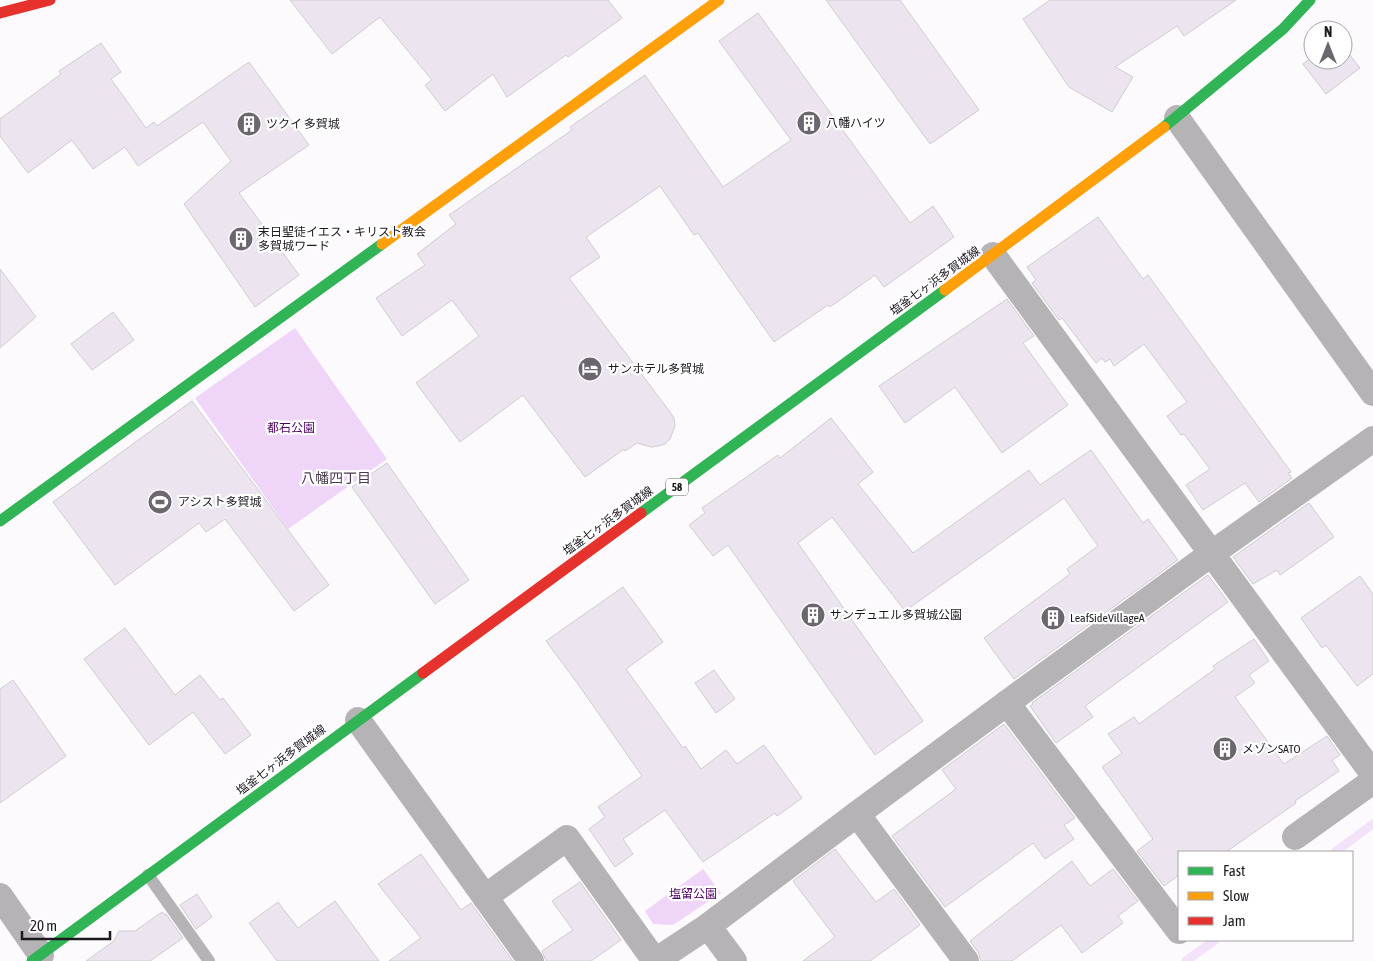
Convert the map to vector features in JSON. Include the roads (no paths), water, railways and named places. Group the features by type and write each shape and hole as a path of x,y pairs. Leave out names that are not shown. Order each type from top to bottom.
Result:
{"main road":[{"path":"0,14 50,0"},
{"path":"0,522 719,0"},
{"name":"塩釜七ヶ浜多賀城線","path":"37,958 1177,118 1283,29 1310,0"}],"street":[{"path":"1177,118 1373,393"},
{"path":"993,255 1373,774"},
{"path":"484,897 568,838 655,961 708,926 1007,703 1211,554 1373,439"},
{"path":"1007,703 1178,930"},
{"path":"358,720 531,961"},
{"path":"1295,837 1373,781"},
{"path":"856,814 966,961"},
{"path":"0,896 37,958"},
{"path":"708,926 734,961"}],"lane":[{"path":"148,875 209,961"}],"waterway":[{"path":"1336,851 1373,824"},
{"path":"1186,961 1214,941"}],"place":[{"name":"八幡ハイツ","path":"809,123"},
{"name":"ツクイ 多賀城","path":"249,124"},
{"name":"末日聖徒イエス・キリスト教会 多賀城ワード","path":"241,239"},
{"name":"サンホテル多賀城","path":"590,369"},
{"name":"アシスト多賀城","path":"160,502"},
{"name":"サンデュエル多賀城公園","path":"813,615"},
{"name":"LeafSideVillageA","path":"1053,618"},
{"name":"メゾンSATO","path":"1225,749"}],"district":[{"name":"八幡四丁目","path":"336,478"}],"park label":[{"name":"都石公園","path":"291,428"},
{"name":"塩留公園","path":"693,894"}]}
